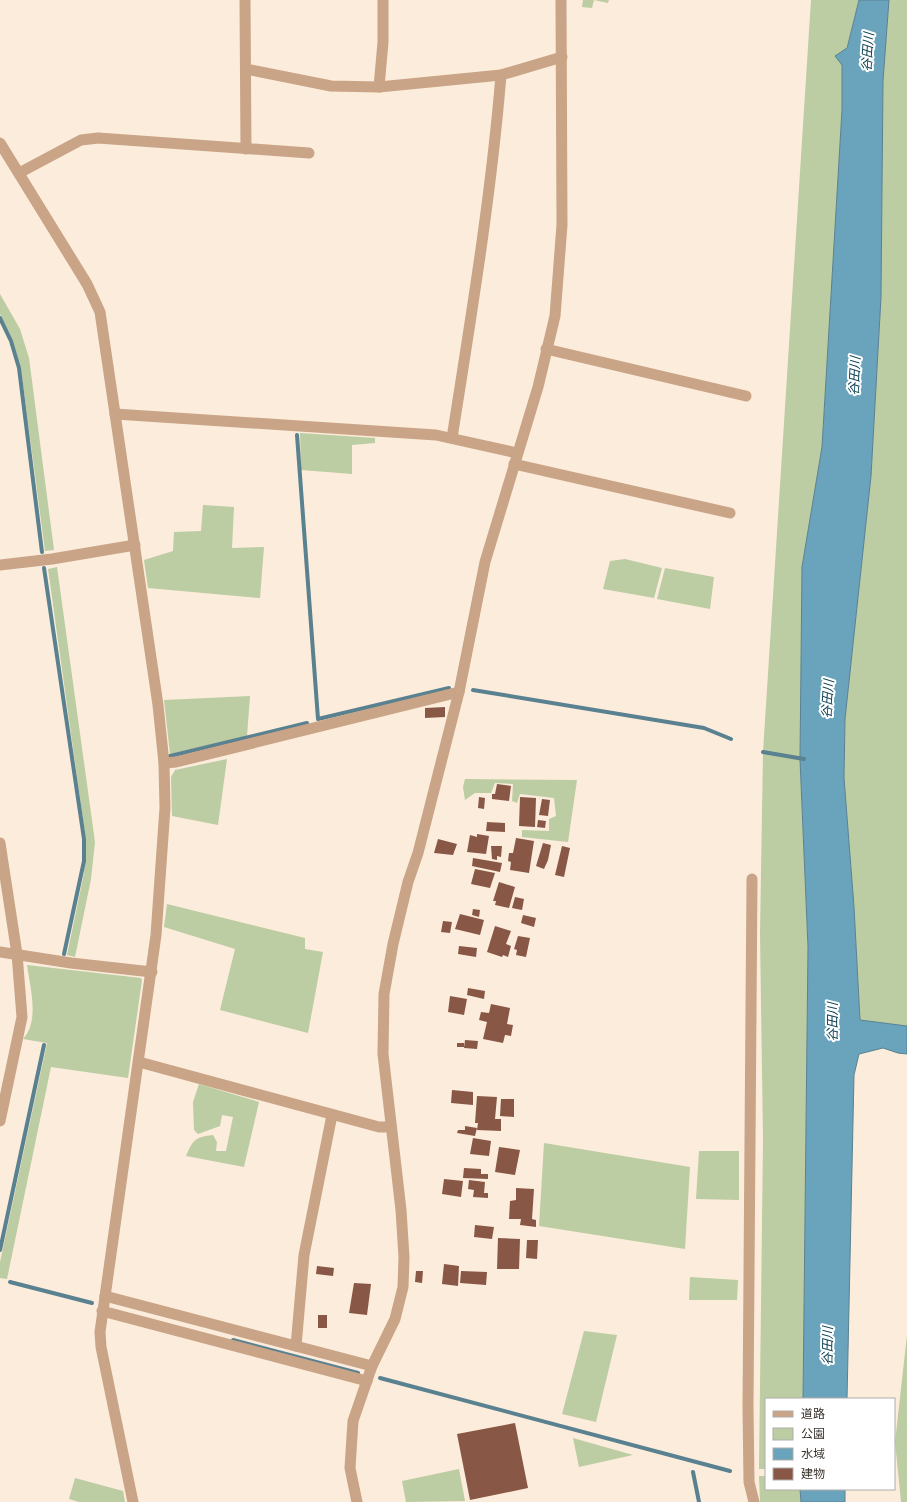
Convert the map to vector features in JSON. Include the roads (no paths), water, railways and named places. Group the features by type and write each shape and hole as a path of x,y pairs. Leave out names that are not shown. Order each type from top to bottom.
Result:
{"street":[{"path":"245,0 246,149"},
{"path":"379,87 383,42 384,0"},
{"path":"357,1502 350,1468 353,1420 372,1366 395,1318 403,1287 404,1257 402,1210 383,1054 382,1025 387,974 408,882 418,854 459,692 485,562 538,388 555,316 562,225 561,0"},
{"path":"246,69 331,86 379,87 501,75 562,58"},
{"path":"452,438 478,272 496,142 501,75"},
{"path":"19,173 81,140 98,138 309,153"},
{"path":"0,143 95,298 100,312 157,697 164,763 165,817 152,972 102,1311 101,1347 133,1502"},
{"path":"546,349 746,396"},
{"path":"115,414 452,438 516,458 730,513"},
{"path":"0,565 52,559 135,545"},
{"path":"164,763 176,762 459,692"},
{"path":"0,843 17,954 22,1017 0,1121"},
{"path":"752,879 748,1406 749,1482 754,1502"},
{"path":"0,952 71,963 152,972"},
{"path":"139,1062 332,1115 379,1127 391,1127"},
{"path":"296,1346 304,1255 332,1115"},
{"path":"105,1296 372,1366"},
{"path":"102,1311 367,1381"}],"water":[{"name":"谷田川","path":"859,0 889,0 883,81 881,297 871,476 845,719 844,778 854,907 860,1020 907,1026 907,1054 898,1053 883,1048 859,1054 854,1075 847,1398 803,1398 808,947 800,759 802,567 822,447 842,110 842,65 835,56 847,48"},
{"path":"800,1490 845,1490 845,1502 801,1502"}],"waterway":[{"path":"0,318 11,341 19,368 42,552"},
{"path":"297,435 318,719 449,688"},
{"path":"44,568 84,839 84,861 64,954"},
{"path":"473,690 704,728 731,739"},
{"path":"170,756 307,723"},
{"path":"763,752 804,759"},
{"path":"0,1250 44,1045"},
{"path":"10,1282 92,1303"},
{"path":"233,1340 358,1373"},
{"path":"380,1378 730,1471"},
{"path":"693,1472 699,1502"}]}
